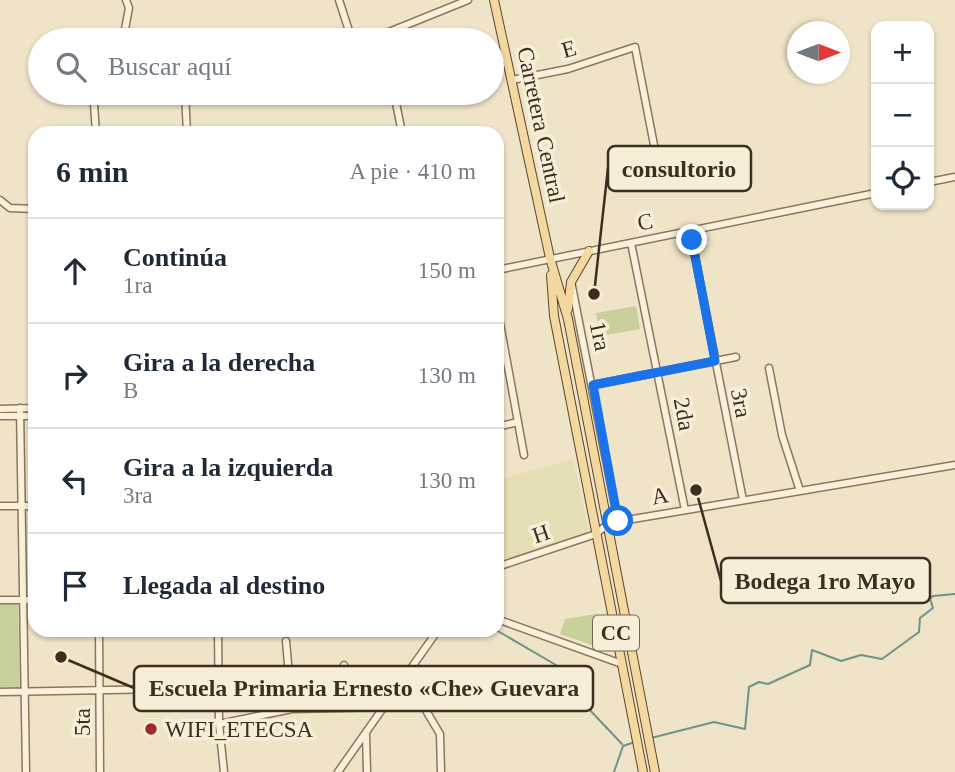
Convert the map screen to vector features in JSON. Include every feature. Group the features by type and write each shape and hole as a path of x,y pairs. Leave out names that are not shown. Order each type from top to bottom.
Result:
{"main road":[{"name":"Carretera Central","path":"494,0 500,28"},
{"name":"Carretera Central","path":"504,44 550,258 568,319 655,772"},
{"path":"568,319 571,282 589,251"},
{"name":"Carretera Central","path":"550,258 554,316 643,772"}],"street":[{"path":"125,28 129,8 127,0"},
{"path":"339,0 347,28"},
{"path":"404,28 468,0"},
{"name":"E","path":"512,80 568,69 635,47 660,176"},
{"path":"94,105 96,126"},
{"path":"186,105 187,126"},
{"path":"396,105 401,126"},
{"path":"934,181 955,177"},
{"name":"C","path":"504,268 871,194"},
{"path":"0,200 10,208 28,209"},
{"name":"3ra","path":"690,231 743,500"},
{"name":"2da","path":"631,243 685,510"},
{"name":"1ra","path":"571,282 618,521"},
{"path":"504,345 524,455"},
{"path":"593,385 736,357"},
{"path":"769,368 782,435 800,491"},
{"path":"0,409 28,414"},
{"path":"0,416 28,410"},
{"path":"20,412 26,772"},
{"path":"504,425 518,422"},
{"name":"A","path":"609,523 955,465"},
{"path":"0,506 28,506"},
{"path":"596,534 609,523"},
{"name":"H","path":"504,565 596,534"},
{"path":"0,600 28,600"},
{"path":"504,622 622,664"},
{"name":"5ta","path":"99,637 100,772"},
{"path":"218,637 219,724 224,772"},
{"path":"338,772 433,637"},
{"path":"286,640 292,709"},
{"path":"343,708 344,664"},
{"path":"406,677 440,734 440,772"},
{"path":"0,692 219,688"},
{"path":"219,724 292,709 383,707"},
{"path":"366,734 367,772"}],"shaded area":[{"path":"573,459 589,532 504,561 504,478"}],"green space":[{"path":"636,306 640,329 600,336 596,313"},
{"path":"0,604 18,604 20,688 0,688"},
{"path":"596,614 598,621 606,620 612,652 560,634 565,619"}],"waterway":[{"path":"651,738 714,722 745,729 749,687 759,682 768,684 810,665 812,650 841,661 861,655 882,659 919,632 920,618 933,608 930,599 933,596 955,594"},
{"path":"504,635 556,665 569,688 622,744"},
{"path":"614,772 623,746 632,743"}],"place":[{"name":"consultorio","path":"594,294"},
{"name":"Bodega 1ro Mayo","path":"696,490"},
{"name":"Escuela Primaria Ernesto «Che» Guevara","path":"61,657"},
{"name":"WIFI_ETECSA","path":"151,729"}],"route":[{"path":"618,521 593,385 715,361 692,240"}]}
